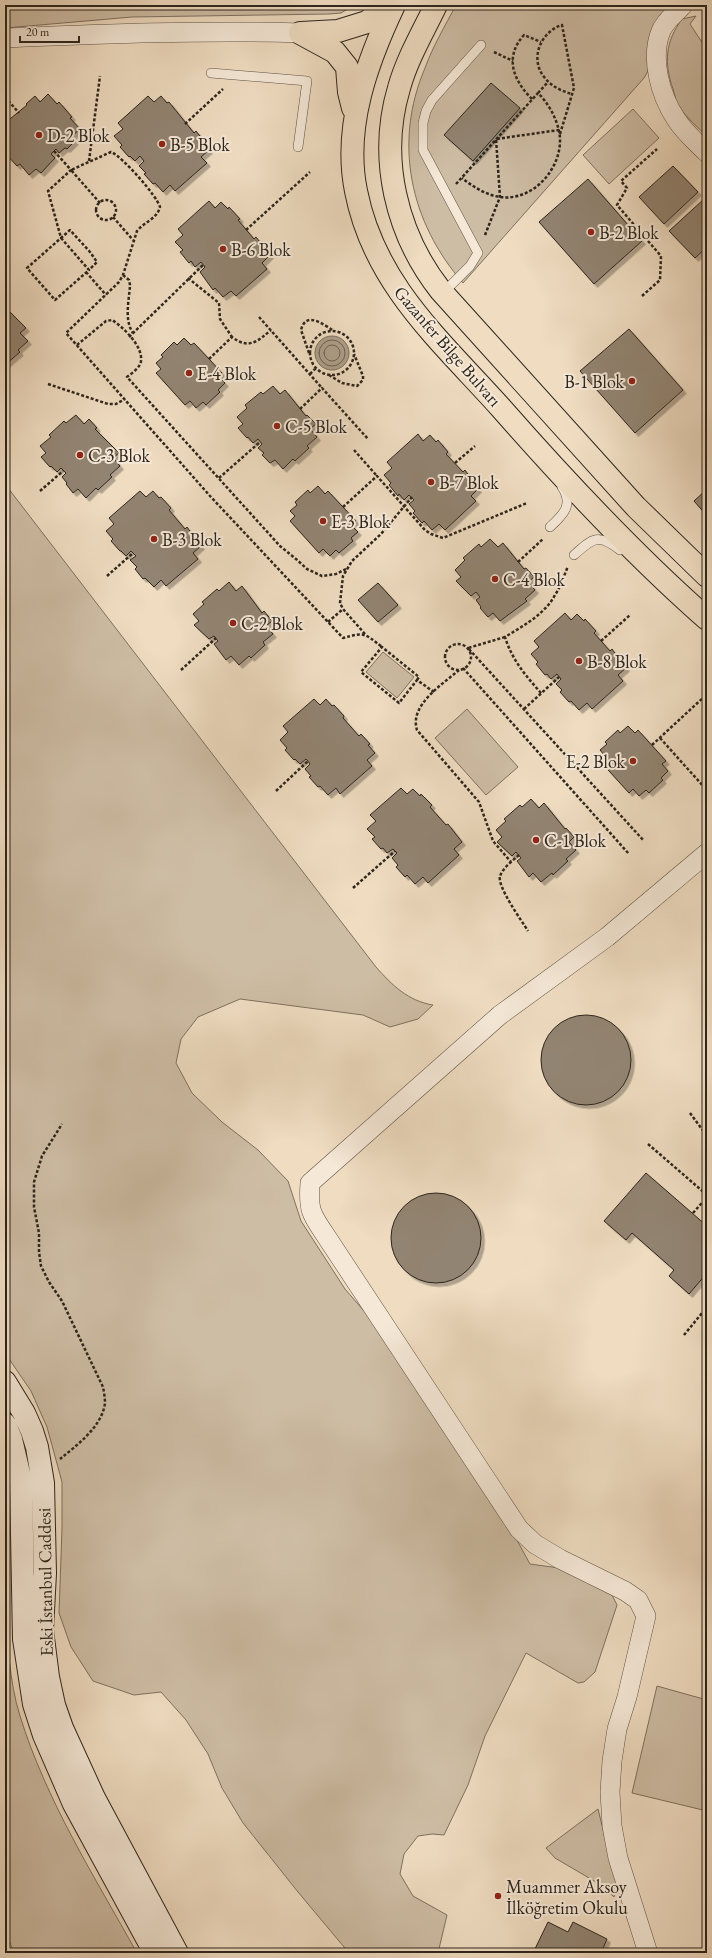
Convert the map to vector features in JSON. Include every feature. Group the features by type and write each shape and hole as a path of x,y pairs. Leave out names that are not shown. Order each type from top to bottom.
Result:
{"main road":[{"path":"300,33 338,31 362,24 367,22 388,5"},
{"name":"Gazanfer Bilge Bulvarı","path":"394,5 363,83 355,118 352,166 360,207 371,243 394,283 408,303 559,474 608,524 700,613"},
{"name":"Gazanfer Bilge Bulvarı","path":"436,5 410,59 399,88 390,137 390,160 394,192 408,235 428,274 443,293 636,507 707,576"},
{"path":"300,33 335,52 347,67 349,92 355,118"},
{"name":"Eski İstanbul Caddesi","path":"5,1382 24,1413 32,1431 37,1447 42,1474 45,1573 42,1630 48,1677 54,1705 62,1728 94,1798 177,1953"},
{"name":"Eski İstanbul Caddesi","path":"5,1424 11,1439 22,1482 24,1640 34,1704 44,1735 74,1804 155,1953"}],"street":[{"path":"683,5 668,20 662,30 658,46 658,74 667,104 676,119 707,153"},
{"path":"5,38 154,32 224,31 300,33"},
{"path":"648,1953 618,1858 612,1826 610,1792 616,1729 627,1697 646,1616 638,1600 625,1591 560,1559 535,1544 519,1529 314,1218 308,1203 310,1183 500,1015 607,937 707,853"}],"lane":[{"path":"443,293 470,266 478,253 423,150 424,117 432,100 480,45"},
{"path":"211,74 307,80 298,146"},
{"path":"477,381 566,495 568,507 548,531"},
{"path":"574,555 591,541 604,539 700,613"}],"path":[{"path":"559,137 574,88 562,25 550,31 541,42 538,54 538,63 540,72 548,82 560,90 572,94"},
{"path":"532,99 517,82 513,61 515,50 524,35 541,42"},
{"path":"480,45 513,61"},
{"path":"88,161 100,76"},
{"path":"446,194 548,82"},
{"path":"185,124 227,86"},
{"path":"462,178 488,194 500,197 524,195 540,183 554,164 558,154 559,130 546,102 538,93"},
{"path":"5,97 19,113"},
{"path":"496,139 559,130"},
{"path":"478,253 500,197 496,139"},
{"path":"642,296 660,280 661,256 617,205 627,188 621,181 657,148"},
{"path":"54,151 100,203"},
{"path":"89,270 61,238 48,190 70,170 106,153 116,153 158,202 159,212 156,216 141,226 119,282 66,333 210,496 343,638 366,634"},
{"path":"246,230 310,172"},
{"path":"108,200 113,204 116,209 113,217 107,220 99,216 96,210 100,203 108,200"},
{"path":"113,217 134,241"},
{"path":"70,230 88,248 98,262 89,270 55,300 27,268 70,230"},
{"path":"129,337 203,264"},
{"path":"86,272 106,295"},
{"path":"123,275 129,280 130,286 127,320 129,328 133,333"},
{"path":"188,278 219,303 220,319 232,337 244,343 252,343 257,342 271,330"},
{"path":"259,317 368,439"},
{"path":"311,319 317,320 336,332 344,335 349,340 354,354 363,376 357,386 348,385 316,368 301,330 303,324 311,319"},
{"path":"77,345 106,321 112,320 117,323 139,350 141,361 137,369 127,378 280,546 315,574 328,576 346,569 381,534 412,497"},
{"path":"310,355 310,348 318,336 324,333 336,332"},
{"path":"209,359 232,337"},
{"path":"329,375 343,372 348,368 354,354"},
{"path":"310,374 316,368"},
{"path":"48,384 108,404 116,404 125,399"},
{"path":"300,409 322,388"},
{"path":"219,478 260,442"},
{"path":"455,463 475,446"},
{"path":"354,450 425,530 431,534 443,538 528,503"},
{"path":"40,491 63,471"},
{"path":"343,507 377,476"},
{"path":"518,562 548,531"},
{"path":"108,576 133,553"},
{"path":"468,648 505,637 526,624 547,606 555,595 574,555"},
{"path":"346,569 343,576 340,594 340,603 343,609 366,634 382,646 419,677 399,703 361,672 382,646"},
{"path":"328,622 343,609"},
{"path":"601,641 630,615"},
{"path":"505,637 512,656 518,666 542,693"},
{"path":"181,670 216,638"},
{"path":"459,670 455,669 446,661 446,652 448,648 456,644 468,648 644,841"},
{"path":"468,648 471,660 422,704 415,723 417,730 479,802 493,840 511,862"},
{"path":"463,668 630,854"},
{"path":"524,709 559,677"},
{"path":"417,680 434,692"},
{"path":"652,745 705,696"},
{"path":"660,738 704,787"},
{"path":"276,790 308,762"},
{"path":"353,888 395,851"},
{"path":"519,855 504,869 500,878 501,886 528,931"},
{"path":"690,1113 707,1136"},
{"path":"42,1474 85,1437 100,1419 105,1403 103,1387 62,1301 49,1282 41,1266 39,1233 34,1207 34,1182 42,1156 62,1124"},
{"path":"648,1144 707,1196 693,1214"},
{"path":"684,1335 707,1307"}],"shaded area":[{"path":"5,5 355,5 341,13 329,14 132,17 5,28"},
{"path":"456,5 671,5 661,14 656,24 648,71 644,78 463,283 445,259 430,234 419,208 412,181 409,153 410,125 415,96 439,36"},
{"path":"696,16 690,24 707,50 707,136 679,107 670,79 667,61 669,44 676,28 682,19"},
{"path":"633,109 659,138 609,184 583,155"},
{"path":"5,484 376,967 394,986 408,996 433,1005 418,1019 390,1027 363,1015 240,999 198,1017 181,1039 176,1063 192,1093 222,1122 258,1150 288,1181 301,1221 345,1289 440,1399 530,1564 559,1568 612,1595 617,1605 595,1672 584,1682 578,1683 526,1653 485,1736 468,1785 444,1835 432,1834 418,1836 404,1854 400,1874 413,1896 447,1915 438,1953 349,1953 243,1823 222,1788 208,1754 186,1720 161,1692 134,1695 93,1681 71,1647 59,1613 62,1482 47,1427 31,1391 5,1353"},
{"path":"383,652 414,677 397,698 366,672"},
{"path":"467,709 518,767 486,795 435,738"},
{"path":"5,1470 8,1488 5,1578"},
{"path":"5,1607 13,1689 20,1716 31,1747 57,1808 137,1953 14,1953 5,1930"},
{"path":"657,1686 707,1700 707,1811 632,1793"},
{"path":"598,1809 617,1887 614,1897 601,1885 555,1858 546,1848"}],"water":[{"path":"329,336 335,336 344,341 348,347 348,359 344,365 335,370 329,370 320,365 315,356 315,350 320,341"}],"building":[{"path":"491,83 520,108 473,161 444,135"},
{"name":"D-2 Blok","path":"48,94 57,104 59,102 80,129 71,137 75,141 67,149 65,148 59,153 56,149 51,154 55,158 41,173 36,169 29,175 20,164 17,166 5,153 5,123 27,105 26,104 35,96 40,102"},
{"name":"B-5 Blok","path":"148,96 154,102 161,96 167,103 169,102 194,133 196,131 204,141 202,142 209,150 201,157 207,163 175,191 170,185 163,192 155,183 153,184 144,174 146,173 139,166 144,161 140,156 135,161 130,156 129,157 120,147 122,145 114,136 123,129 118,123"},
{"path":"673,166 698,192 664,224 639,197"},
{"name":"B-2 Blok","path":"588,179 642,241 594,284 539,222"},
{"path":"704,199 707,203 707,247 695,258 669,231"},
{"name":"B-6 Blok","path":"209,201 215,208 221,202 228,209 229,207 240,219 238,220 254,239 256,237 270,255 262,263 267,269 236,296 231,291 223,297 215,288 213,290 200,272 205,267 201,262 195,267 191,261 189,263 180,252 183,250 175,242 183,235 178,229"},
{"path":"5,307 26,328 20,333 28,341 18,350 20,352 5,365"},
{"name":"B-1 Blok","path":"629,329 683,390 635,433 580,371"},
{"name":"E-4 Blok","path":"184,338 191,345 194,343 222,373 218,376 225,383 218,390 220,392 206,405 203,402 196,408 190,401 185,405 156,373 161,369 156,363 163,357 161,355 174,342 177,345"},
{"name":"C-5 Blok","path":"273,386 280,394 285,390 306,416 307,415 316,424 310,429 317,437 307,446 309,448 295,461 293,459 283,469 275,460 270,463 262,455 264,453 258,448 262,444 258,439 253,443 238,428 243,424 237,417 247,408 245,405 261,392 263,394"},
{"name":"C-3 Blok","path":"76,415 84,424 89,419 97,428 95,429 119,453 113,458 120,466 110,475 112,477 98,490 96,488 86,498 78,489 73,493 62,477 66,473 61,468 57,472 41,457 46,453 40,446 51,437 49,435 64,421 66,423"},
{"name":"B-7 Blok","path":"418,434 423,441 430,435 436,442 438,440 448,452 446,454 463,472 465,470 478,489 471,496 476,501 445,530 439,524 432,530 424,521 422,523 413,513 415,511 409,504 414,500 409,495 404,500 399,494 398,496 389,485 391,483 384,475 392,468 387,462"},
{"name":"E-3 Blok","path":"318,486 325,494 328,491 356,521 351,525 358,532 351,538 353,541 339,553 336,550 330,556 323,549 319,553 290,521 295,516 290,511 297,505 295,502 308,490 310,493"},
{"path":"707,489 707,516 694,501"},
{"name":"B-3 Blok","path":"140,491 146,497 153,491 159,498 161,497 171,508 169,510 185,529 187,527 201,546 193,553 198,559 166,586 161,580 154,587 145,578 143,579 135,569 137,567 130,560 136,556 131,551 126,556 120,551 111,541 113,539 106,531 114,524 109,518"},
{"name":"C-4 Blok","path":"490,539 498,547 503,543 524,569 526,568 534,577 528,582 535,590 525,599 527,601 500,621 493,613 488,617 480,608 481,607 476,600 480,597 476,592 471,596 456,581 461,577 455,570 465,560 463,558 479,544 481,547"},
{"name":"C-2 Blok","path":"229,582 236,591 242,586 262,613 264,611 272,621 266,626 273,634 263,642 265,645 251,658 249,656 239,665 231,656 226,660 214,644 218,641 214,636 209,639 194,625 199,621 193,614 204,604 202,602 217,589 219,591"},
{"path":"378,583 398,605 378,622 358,600"},
{"name":"B-8 Blok","path":"565,613 571,620 577,614 584,621 585,619 596,631 594,633 610,651 612,649 626,668 618,675 623,681 592,709 587,703 579,710 571,701 569,702 560,692 562,690 556,684 561,679 557,674 551,679 547,674 545,675 536,664 538,662 531,654 539,647 534,641"},
{"path":"314,699 320,705 326,699 332,706 334,705 359,736 361,734 370,744 368,745 375,753 367,760 372,766 340,794 336,788 328,795 320,786 318,787 309,777 311,776 305,769 310,764 308,761 306,759 300,764 295,759 294,760 285,750 287,748 280,740 288,732 283,726"},
{"name":"E-2 Blok","path":"628,726 635,733 638,730 666,761 662,764 668,771 661,778 663,780 649,793 646,790 639,796 633,789 629,793 600,761 605,756 600,750 607,744 605,742 618,730 620,733"},
{"path":"401,788 407,794 413,789 420,796 421,794 432,805 430,807 446,825 448,824 462,842 454,849 459,855 428,883 423,877 415,884 407,875 405,877 396,867 398,865 392,858 397,853 393,849 387,853 383,848 381,849 372,839 375,837 367,829 376,821 370,815"},
{"name":"C-1 Blok","path":"531,799 539,808 544,803 565,829 566,828 574,837 569,842 576,850 566,859 568,861 553,875 552,873 541,882 533,873 529,877 517,861 521,858 516,852 512,856 497,842 502,837 496,830 506,821 504,819 520,805 522,807"},
{"path":"586,1015 603,1019 618,1028 627,1043 631,1060 627,1077 618,1092 603,1101 586,1105 569,1101 554,1092 545,1077 541,1060 545,1043 554,1028 569,1019"},
{"path":"646,1173 707,1226 707,1273 689,1294 669,1276 674,1270 632,1233 626,1240 604,1221"},
{"path":"436,1193 453,1197 468,1206 477,1221 481,1238 477,1255 468,1270 453,1279 436,1283 419,1279 404,1270 395,1255 391,1238 395,1221 404,1206 419,1197"},
{"path":"548,1922 568,1932 573,1922 607,1939 601,1953 533,1953"}],"place":[{"name":"D-2 Blok","path":"39,135"},
{"name":"B-5 Blok","path":"162,144"},
{"name":"B-2 Blok","path":"591,232"},
{"name":"B-6 Blok","path":"223,249"},
{"name":"E-4 Blok","path":"189,373"},
{"name":"B-1 Blok","path":"632,381"},
{"name":"C-5 Blok","path":"277,426"},
{"name":"C-3 Blok","path":"80,455"},
{"name":"B-7 Blok","path":"431,482"},
{"name":"E-3 Blok","path":"323,521"},
{"name":"B-3 Blok","path":"154,539"},
{"name":"C-4 Blok","path":"495,579"},
{"name":"C-2 Blok","path":"233,623"},
{"name":"B-8 Blok","path":"579,661"},
{"name":"E-2 Blok","path":"633,761"},
{"name":"C-1 Blok","path":"536,840"},
{"name":"Muammer Aksoy İlköğretim Okulu","path":"498,1896"}]}
